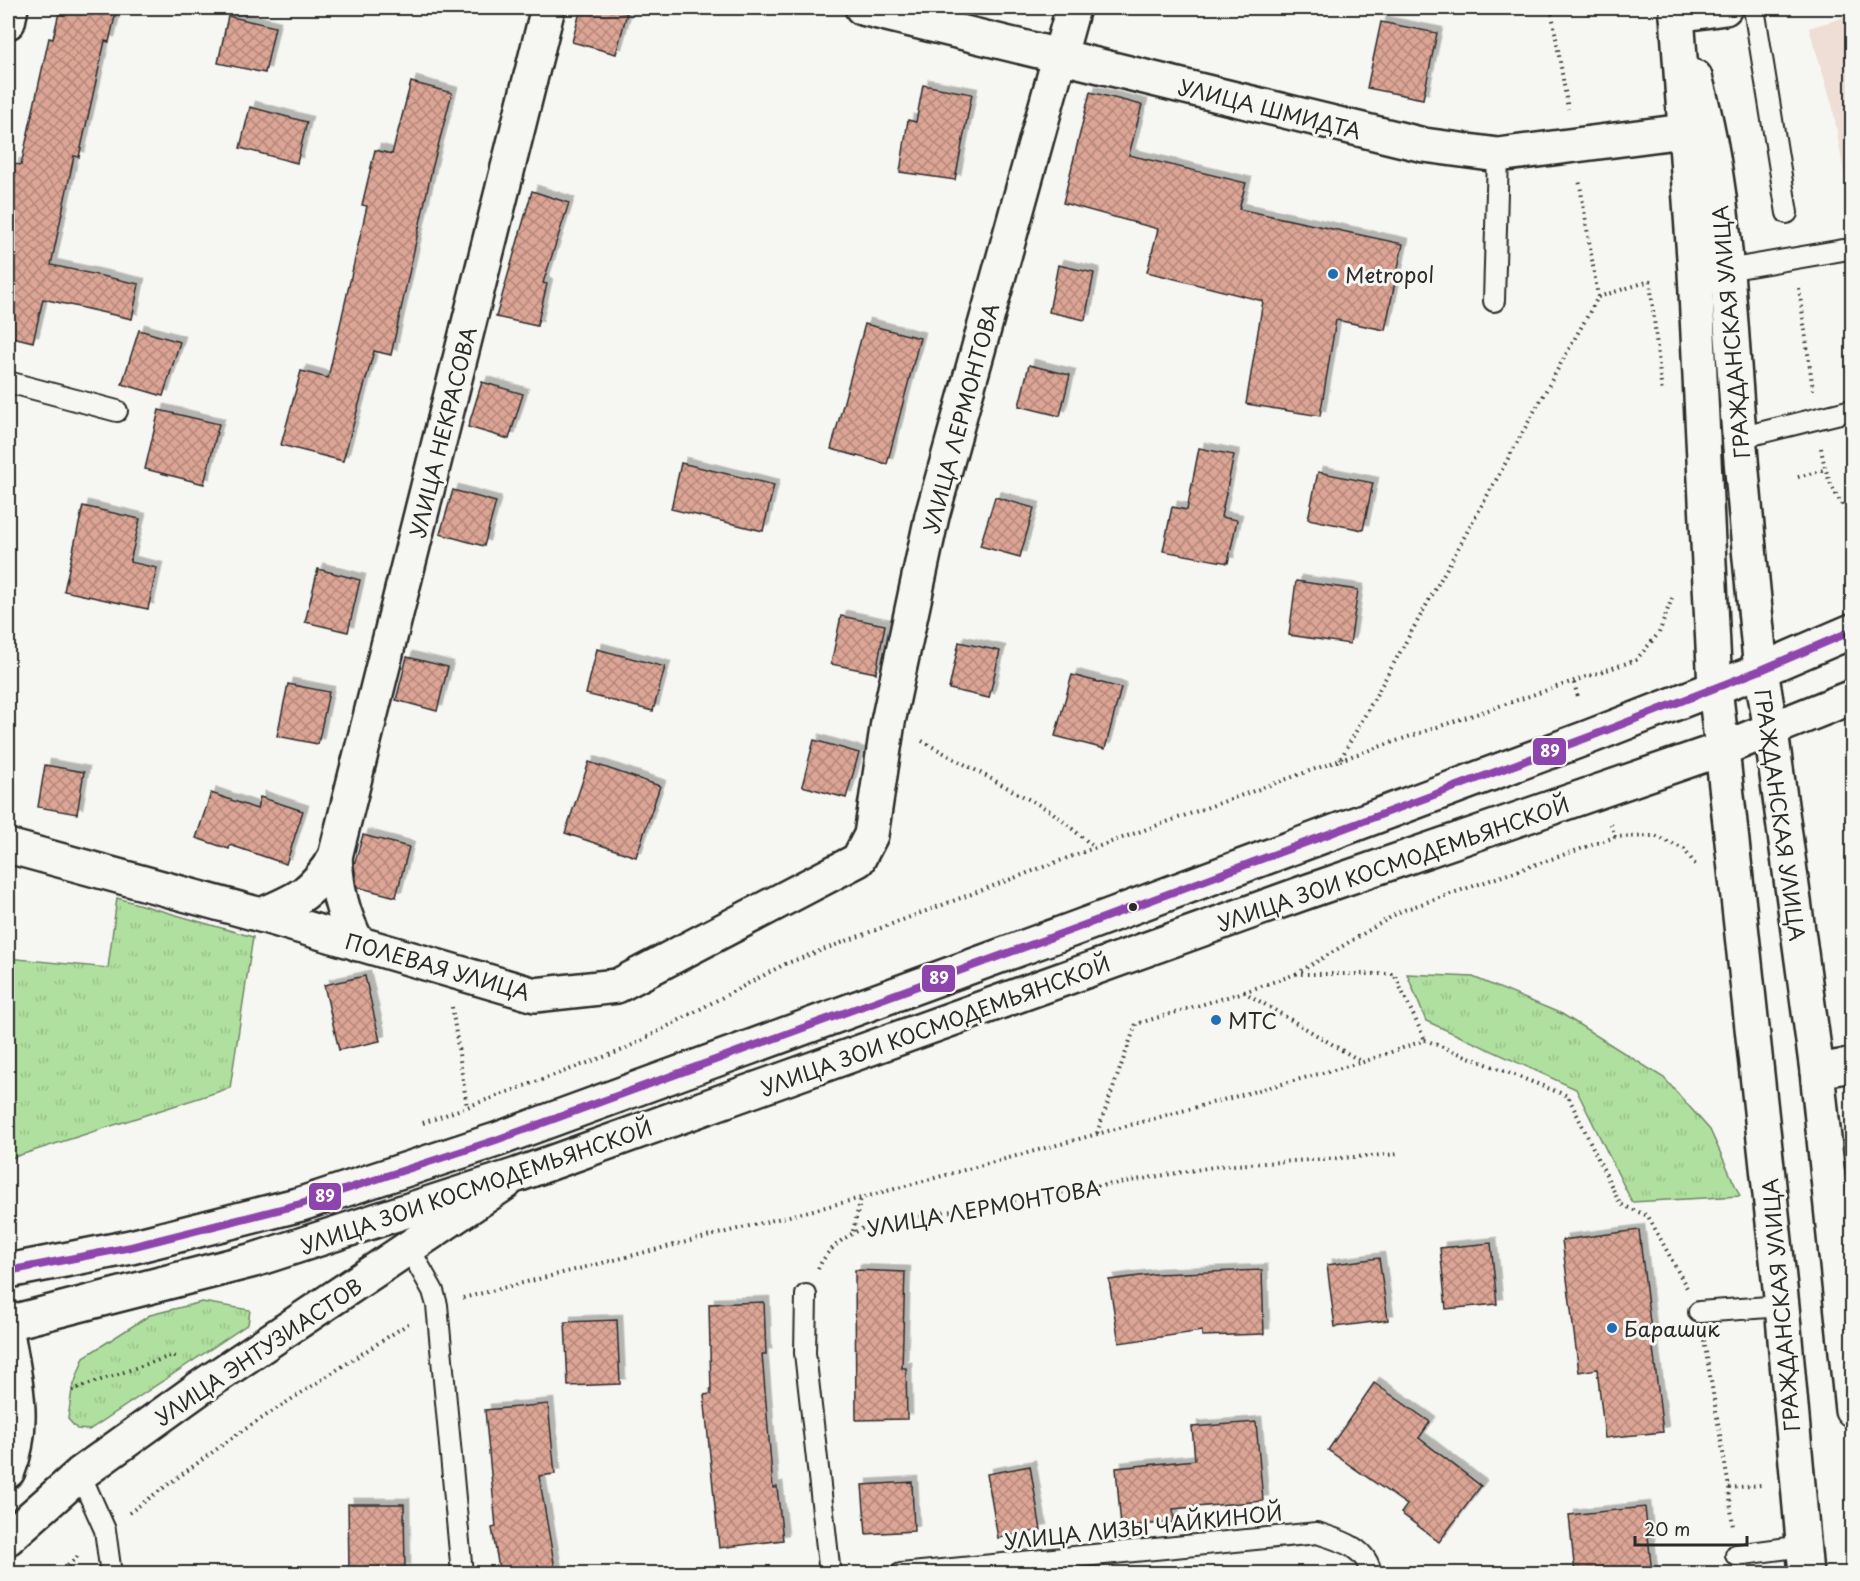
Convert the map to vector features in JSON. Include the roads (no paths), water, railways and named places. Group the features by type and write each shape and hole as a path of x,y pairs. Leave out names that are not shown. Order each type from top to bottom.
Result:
{"main road":[{"path":"8,22 11,8"},
{"name":"УЛИЦА НЕКРАСОВА","path":"358,944 345,920 337,893 335,856 548,8"},
{"name":"УЛИЦА ШМИДТА","path":"862,8 1424,145 1498,155 1684,130"},
{"name":"УЛИЦА ЛЕРМОНТОВА","path":"871,835 888,722 932,516 1073,8"},
{"path":"1676,11 1725,8"},
{"name":"ГРАЖДАНСКАЯ УЛИЦА","path":"1676,11 1695,272 1715,688 1782,1306 1805,1560"},
{"name":"ГРАЖДАНСКАЯ УЛИЦА","path":"1676,11 1706,118 1727,270 1739,438 1761,670 1817,1071 1852,1410"},
{"name":"УЛИЦА ЗОИ КОСМОДЕМЬЯНСКОЙ","path":"8,1270 131,1247 301,1204 496,1140 1082,926 1715,688 1852,631"},
{"name":"УЛИЦА ЗОИ КОСМОДЕМЬЯНСКОЙ","path":"8,1323 254,1260 517,1175 1306,892 1722,749 1852,697"},
{"name":"ПОЛЕВАЯ УЛИЦА","path":"8,846 261,915 534,995 617,986 858,860 871,835"},
{"name":"УЛИЦА НЕКРАСОВА","path":"261,915 297,900 319,882 335,856"},
{"path":"1817,1071 1852,1065"},
{"name":"УЛИЦА ЭНТУЗИАСТОВ","path":"8,1538 80,1474 201,1387 517,1175"},
{"path":"8,1338 19,1412 19,1429 8,1472"}],"lane":[{"path":"1754,8 1786,213"},
{"path":"1494,301 1498,155"},
{"path":"1727,270 1844,250"},
{"path":"8,382 117,411"},
{"path":"1739,438 1852,410"},
{"path":"409,1248 433,1291 437,1305 462,1574"},
{"path":"806,1295 805,1353 830,1574"},
{"path":"1699,1312 1782,1306"},
{"path":"80,1474 105,1530 111,1574"},
{"name":"УЛИЦА ЛИЗЫ ЧАЙКИНОЙ","path":"901,1574 1317,1533 1352,1545 1370,1565 1371,1574"},
{"path":"1736,1555 1805,1560"}],"place":[{"name":"Metropol","path":"1333,274"},
{"name":"МТС","path":"1216,1020"},
{"name":"Барашик","path":"1612,1328"}]}
